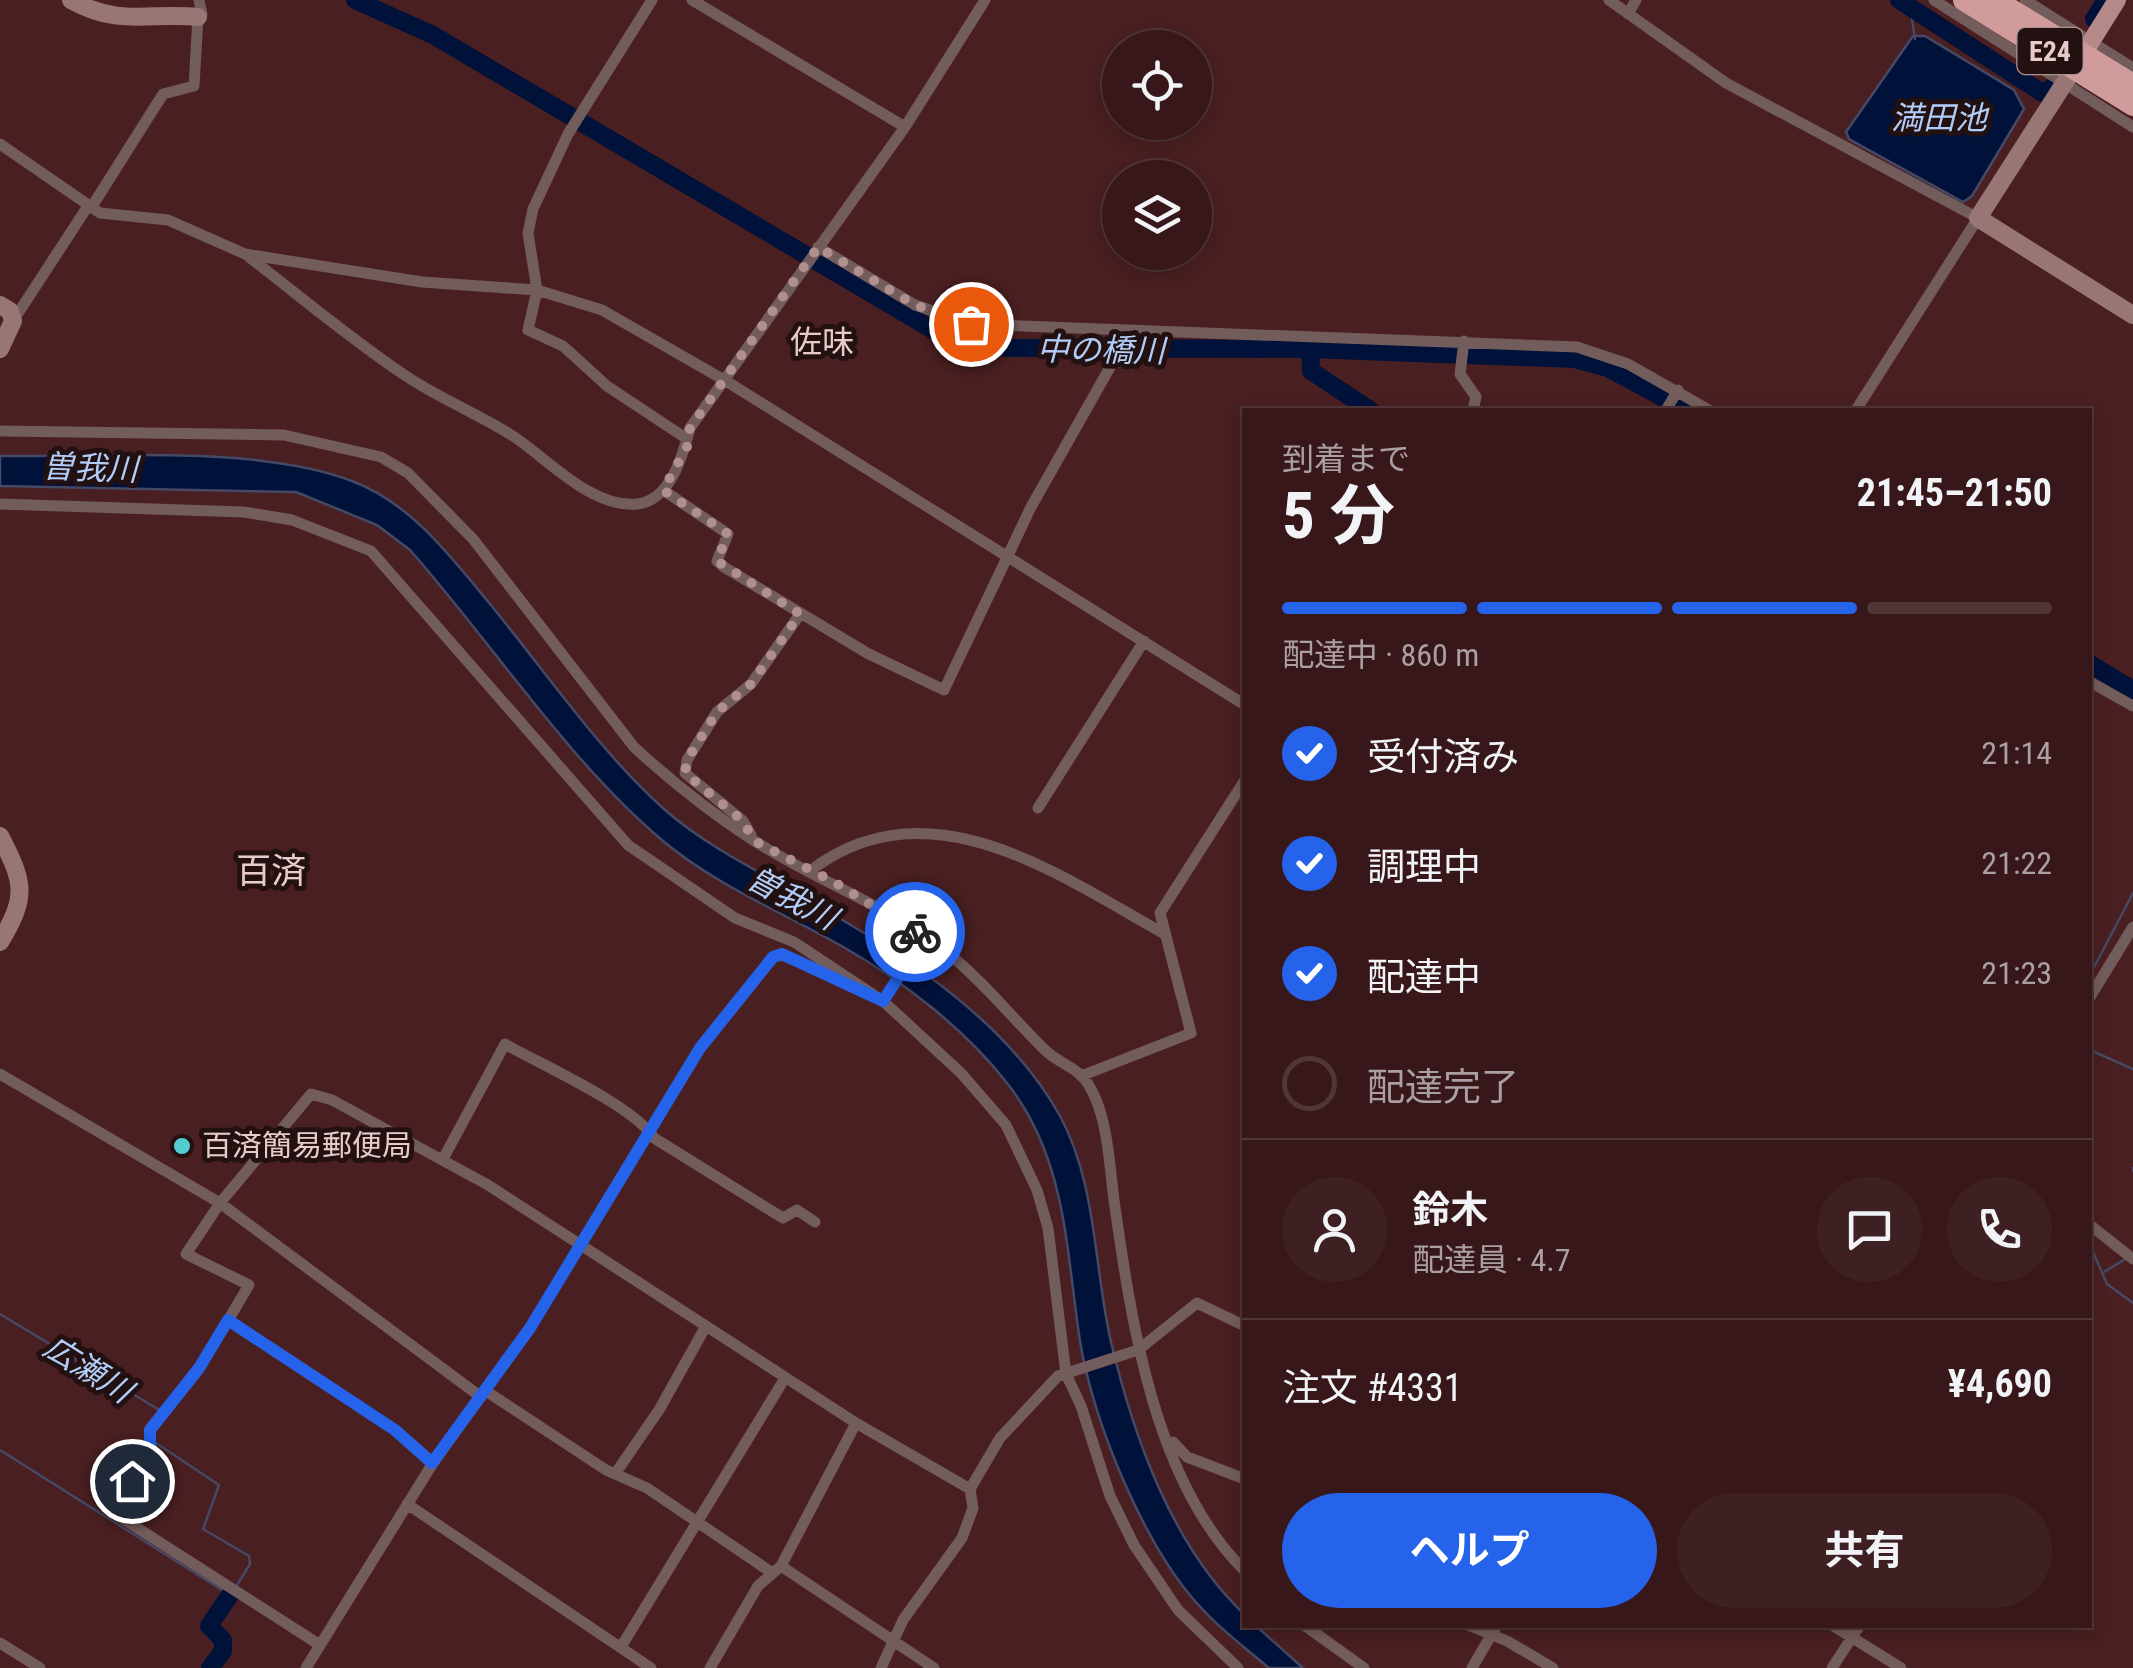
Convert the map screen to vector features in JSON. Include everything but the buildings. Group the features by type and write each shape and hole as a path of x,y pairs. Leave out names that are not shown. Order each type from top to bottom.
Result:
{"highway":[{"path":"1966,0 2079,62 2132,84"},
{"name":"E24","path":"1966,0 2132,84"},
{"path":"1997,0 2079,62"},
{"name":"E24","path":"1997,0 2132,84"}],"main road":[{"path":"2079,62 2117,0"}],"street":[{"path":"0,349 13,321 162,94 194,86 200,8 126,19 94,13 72,0"},
{"path":"652,0 568,134 533,210 528,233 537,290 528,330 564,346 607,386 687,438"},
{"path":"692,0 906,127"},
{"path":"0,144 100,213 168,220 245,254 408,377 511,434 600,497 638,504 663,490 687,438 800,272 906,127 986,0"},
{"path":"1610,0 1726,83 1978,218 2133,314"},
{"path":"1628,14 1636,0"},
{"path":"1934,0 2132,84"},
{"path":"2025,0 2133,127"},
{"path":"1857,408 2079,62"},
{"path":"818,247 880,286 941,316 971,324 1577,347 1628,364 1706,408"},
{"path":"245,254 422,282 537,290 602,310 726,380 1242,702"},
{"path":"0,306 10,311 13,321"},
{"path":"663,490 728,534 717,561 800,614 944,690 1008,555 1113,362 1123,359 1124,331"},
{"path":"1464,342 1462,380 1476,397 1473,408"},
{"path":"1667,408 1677,392"},
{"path":"0,431 284,436 381,457 408,473 473,538 634,747 754,841 922,941 980,982 1050,1056 1081,1076 1100,1120 1135,1351 1161,1428 1210,1527 1242,1567"},
{"path":"0,504 244,512 306,524 371,551 628,845 735,918 794,942 862,989"},
{"path":"754,841 743,821 685,773 687,760 717,712 751,684 800,614"},
{"path":"1038,808 1144,641"},
{"path":"2092,683 2133,706"},
{"path":"1081,1076 1191,1033 1160,913 1242,785"},
{"path":"810,872 838,850 890,835 942,833 1019,855 1163,933"},
{"path":"0,836 16,866 23,896 0,942"},
{"path":"2092,994 2133,927"},
{"path":"885,998 922,941"},
{"path":"306,1668 432,1463 484,1394 652,1134 700,1048 773,957 782,954 885,998 980,1093 1022,1152 1048,1228 1071,1372 1110,1496 1134,1545 1178,1610 1238,1668"},
{"path":"443,1160 505,1044 600,1096 782,1218 797,1210 816,1222"},
{"path":"0,1074 220,1203 484,1394 615,1474 647,1488 934,1668"},
{"path":"320,1646 114,1513 150,1449 150,1430 199,1368 249,1285 186,1254 220,1203 311,1094 332,1100 443,1160 582,1243 856,1423 970,1488"},
{"path":"2092,1226 2133,1259"},
{"path":"881,1668 891,1640 962,1538 973,1508 970,1488 1000,1438 1044,1388 1071,1372 1135,1351 1197,1303 1242,1325"},
{"path":"228,1320 395,1430 432,1463"},
{"path":"615,1474 659,1410 706,1326"},
{"path":"621,1647 786,1378"},
{"path":"710,1668 742,1611 776,1569 856,1423"},
{"path":"1161,1428 1187,1457 1242,1478"},
{"path":"407,1504 651,1668"},
{"path":"1308,1628 1364,1668"},
{"path":"1836,1628 1901,1668"},
{"path":"1832,1668 1858,1628"},
{"path":"1472,1668 1494,1629 1553,1668"},
{"path":"0,1643 40,1668"}],"water":[{"name":"満田池","path":"1913,36 1925,36 2014,90 2024,109 1972,196 1963,202 1849,139 1846,132"},
{"name":"曽我川","path":"180,455 272,462 314,470 373,491 411,517 445,550 595,737 665,810 742,863 904,959 976,1014 1036,1079 1072,1142 1088,1198 1105,1314 1120,1378 1159,1489 1196,1557 1242,1612 1242,1628 1258,1628 1303,1668 1269,1668 1221,1628 1184,1588 1144,1523 1110,1448 1087,1374 1061,1207 1042,1143 1007,1083 953,1026 867,961 728,885 663,841 563,739 410,550 377,525 296,492 0,486 0,456"}],"waterway":[{"name":"中の橋川","path":"355,0 433,35 933,330 1006,348 1310,349 1575,359 1608,368 1682,408"},
{"path":"1899,0 2044,94 2050,88"},
{"path":"2094,19 2106,0"},
{"path":"1910,7 1915,39"},
{"path":"1310,349 1311,371 1367,408"},
{"name":"中の橋川","path":"2092,665 2133,690"},
{"path":"2092,971 2133,893"},
{"path":"2092,1051 2133,1069"},
{"path":"2092,1250 2107,1284 2133,1303"},
{"path":"2104,1272 2127,1258"},
{"name":"広瀬川","path":"0,1314 161,1411"},
{"name":"広瀬川","path":"156,1443 219,1485 203,1529 249,1556 250,1564 237,1585"},
{"name":"広瀬川","path":"0,1450 230,1595"},
{"name":"広瀬川","path":"210,1668 223,1651 223,1640 209,1626 230,1595"}],"way so far":[{"path":"915,932 834,882 754,841 743,821 685,773 687,760 717,712 751,684 800,614 717,561 728,534 663,490 687,447 690,428 818,247 915,305 971,324"}],"place":[{"name":"百済簡易郵便局","path":"182,1146"}],"district":[{"name":"佐味","path":"822,342"},
{"name":"百済","path":"271,871"}],"route":[{"path":"132,1481 150,1449 150,1430 199,1368 228,1320 395,1430 432,1463 530,1328 652,1134 700,1048 773,957 782,954 883,1001 924,938 915,932"}]}
